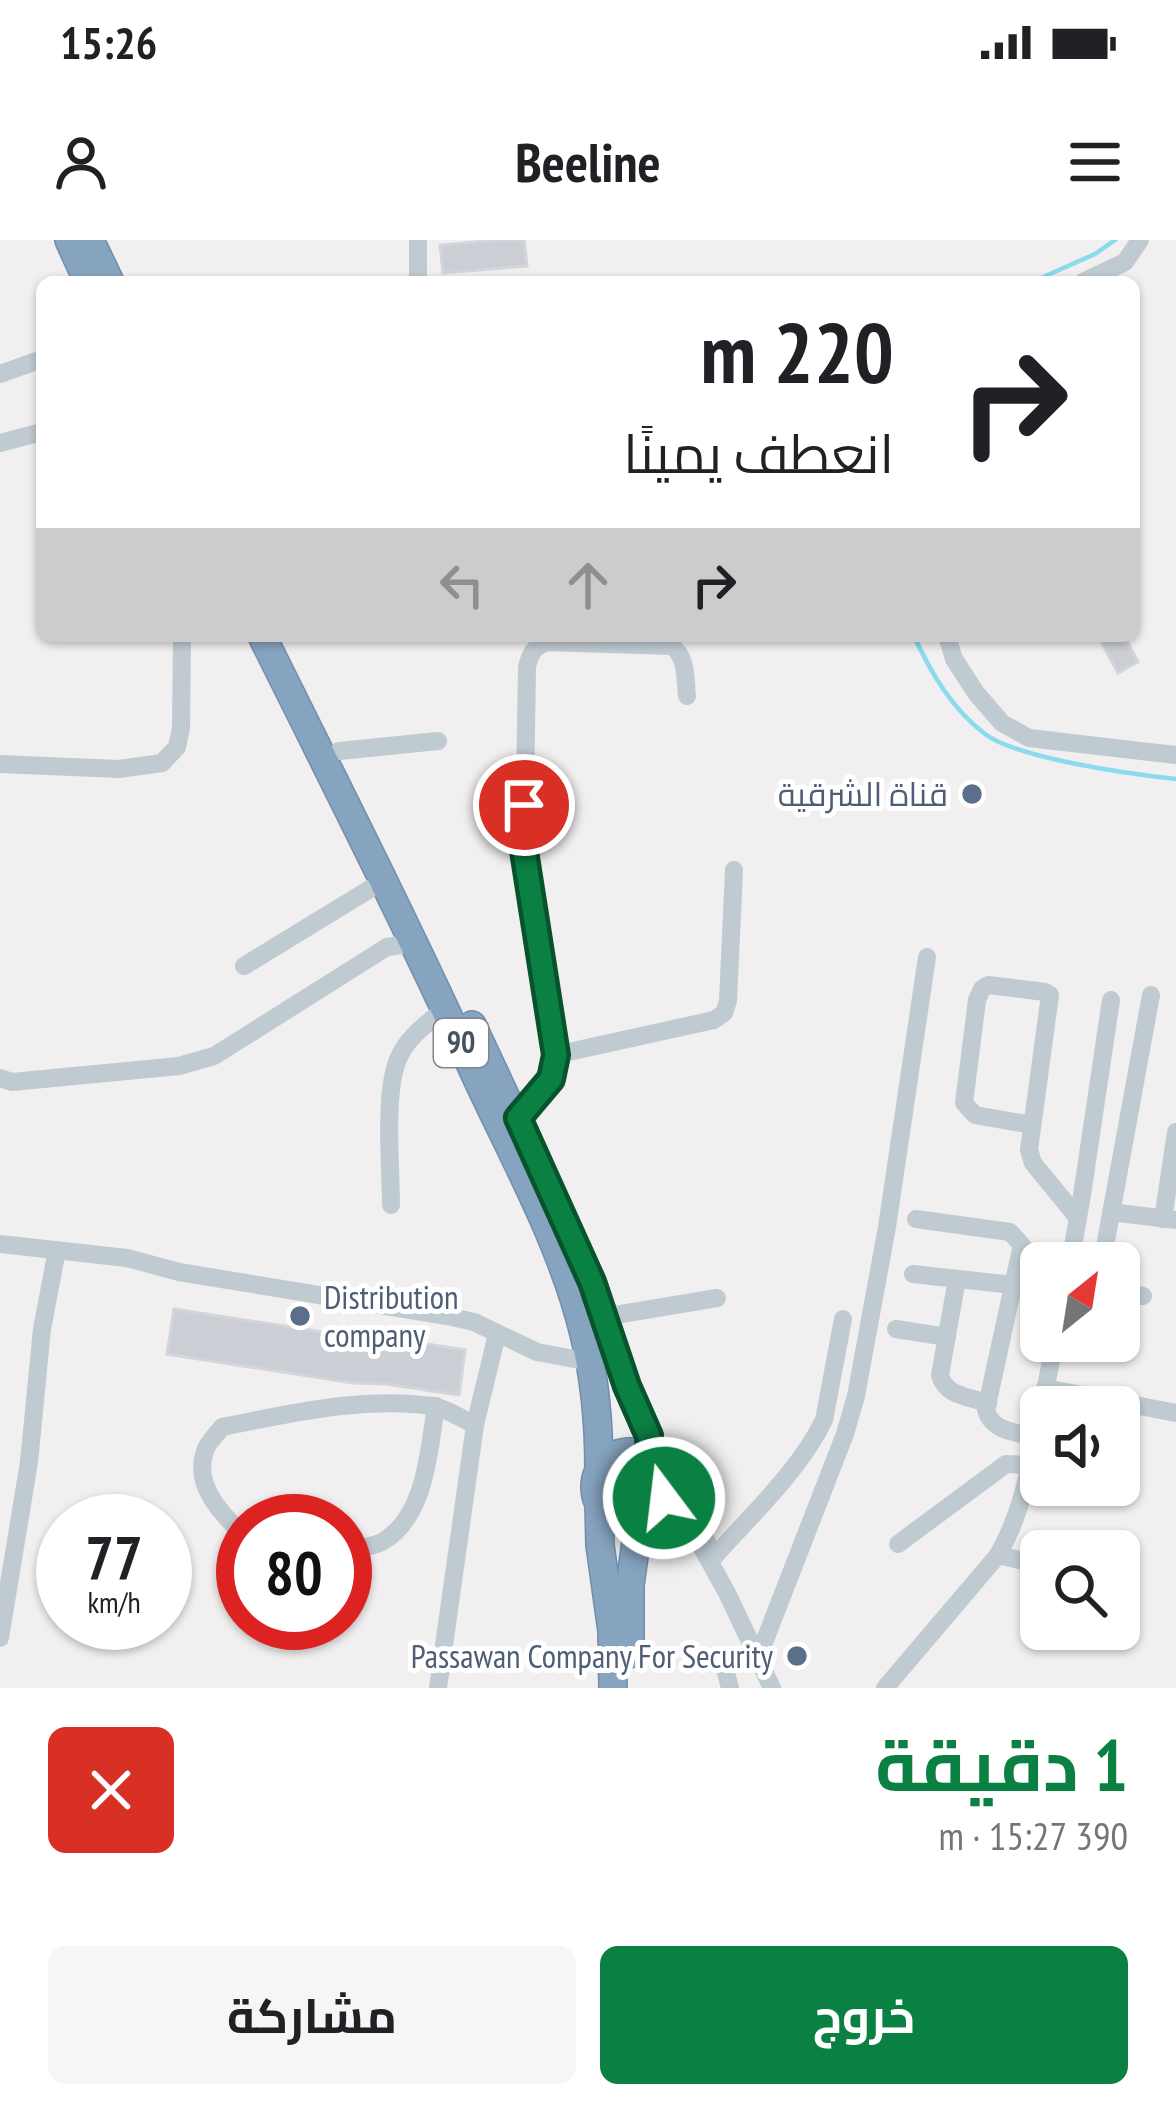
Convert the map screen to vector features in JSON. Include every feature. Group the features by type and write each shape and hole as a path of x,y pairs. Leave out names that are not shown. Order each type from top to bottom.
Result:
{"highway":[{"path":"69,240 85,276"},
{"path":"89,240 107,276"},
{"name":"90","path":"265,642 445,1008 555,1248 583,1328 599,1428 596,1481 612,1631 613,1688"},
{"name":"90","path":"286,642 518,1118 592,1282 657,1467"},
{"path":"599,1470 616,1455 639,1453 657,1467 664,1498 644,1519 630,1585 630,1688"},
{"path":"599,1504 616,1519 644,1519"}],"street":[{"path":"418,240 418,276"},
{"path":"1096,276 1125,262 1140,240"},
{"path":"0,374 36,361"},
{"path":"0,442 36,439"},
{"path":"0,764 119,769 162,763 177,747 181,728 182,642"},
{"path":"518,1118 551,1079 556,1055 524,851 530,655 546,642 671,646 682,658 687,696"},
{"path":"949,642 976,693 1002,723 1028,738 1176,755"},
{"path":"339,751 438,741"},
{"path":"556,1055 714,1020 724,1013 734,870"},
{"path":"244,965 383,880"},
{"path":"0,1078 12,1082 155,1069 214,1056 387,947 414,943"},
{"path":"758,1658 856,1396 887,1227 927,957"},
{"path":"1032,1125 975,1115 964,1103 977,1000 988,985 1049,995 1029,1150 1033,1163 1078,1218"},
{"path":"1106,1242 1151,995"},
{"path":"1074,1242 1111,1000"},
{"path":"392,1205 391,1087 398,1058 413,1035 445,1008"},
{"path":"1112,1212 1169,1219 1176,1132"},
{"path":"916,1219 1010,1232 1022,1245 986,1410 996,1427 1020,1433"},
{"path":"0,1244 128,1258 179,1272 447,1316 474,1322 537,1352 590,1362"},
{"path":"0,1638 57,1250"},
{"path":"913,1274 1013,1285"},
{"path":"957,1279 940,1375 950,1392 988,1402"},
{"path":"603,1317 717,1298"},
{"path":"714,1556 817,1434 824,1420 843,1319"},
{"path":"896,1329 946,1337"},
{"path":"438,1688 475,1425 497,1334"},
{"path":"216,1504 203,1484 205,1450 222,1427 364,1405 436,1406 475,1425"},
{"path":"372,1544 381,1542 407,1517 423,1484 436,1406"},
{"path":"1140,1410 1176,1413"},
{"path":"898,1544 1006,1464 1020,1465"},
{"path":"657,1467 682,1492 727,1593"},
{"path":"885,1688 998,1556 1020,1506"},
{"path":"644,1519 675,1522 695,1535 772,1688"},
{"path":"998,1556 1020,1561"}],"building":[{"path":"524,240 527,266 443,273 440,245"},
{"path":"1101,642 1127,642 1138,662 1118,673"},
{"path":"174,1309 465,1350 459,1395 167,1354"}],"waterway":[{"path":"1046,276 1115,240"},
{"path":"917,642 953,702 973,724 1001,743 1076,764 1176,779"}],"place":[{"name":"قناة الشرقية","path":"972,794"},
{"name":"Distribution company","path":"300,1316"},
{"name":"Passawan Company For Security","path":"797,1656"}],"route":[{"path":"524,805 524,851 556,1055 551,1079 518,1118 592,1282 649,1436 650,1458 664,1476 664,1498"}]}
